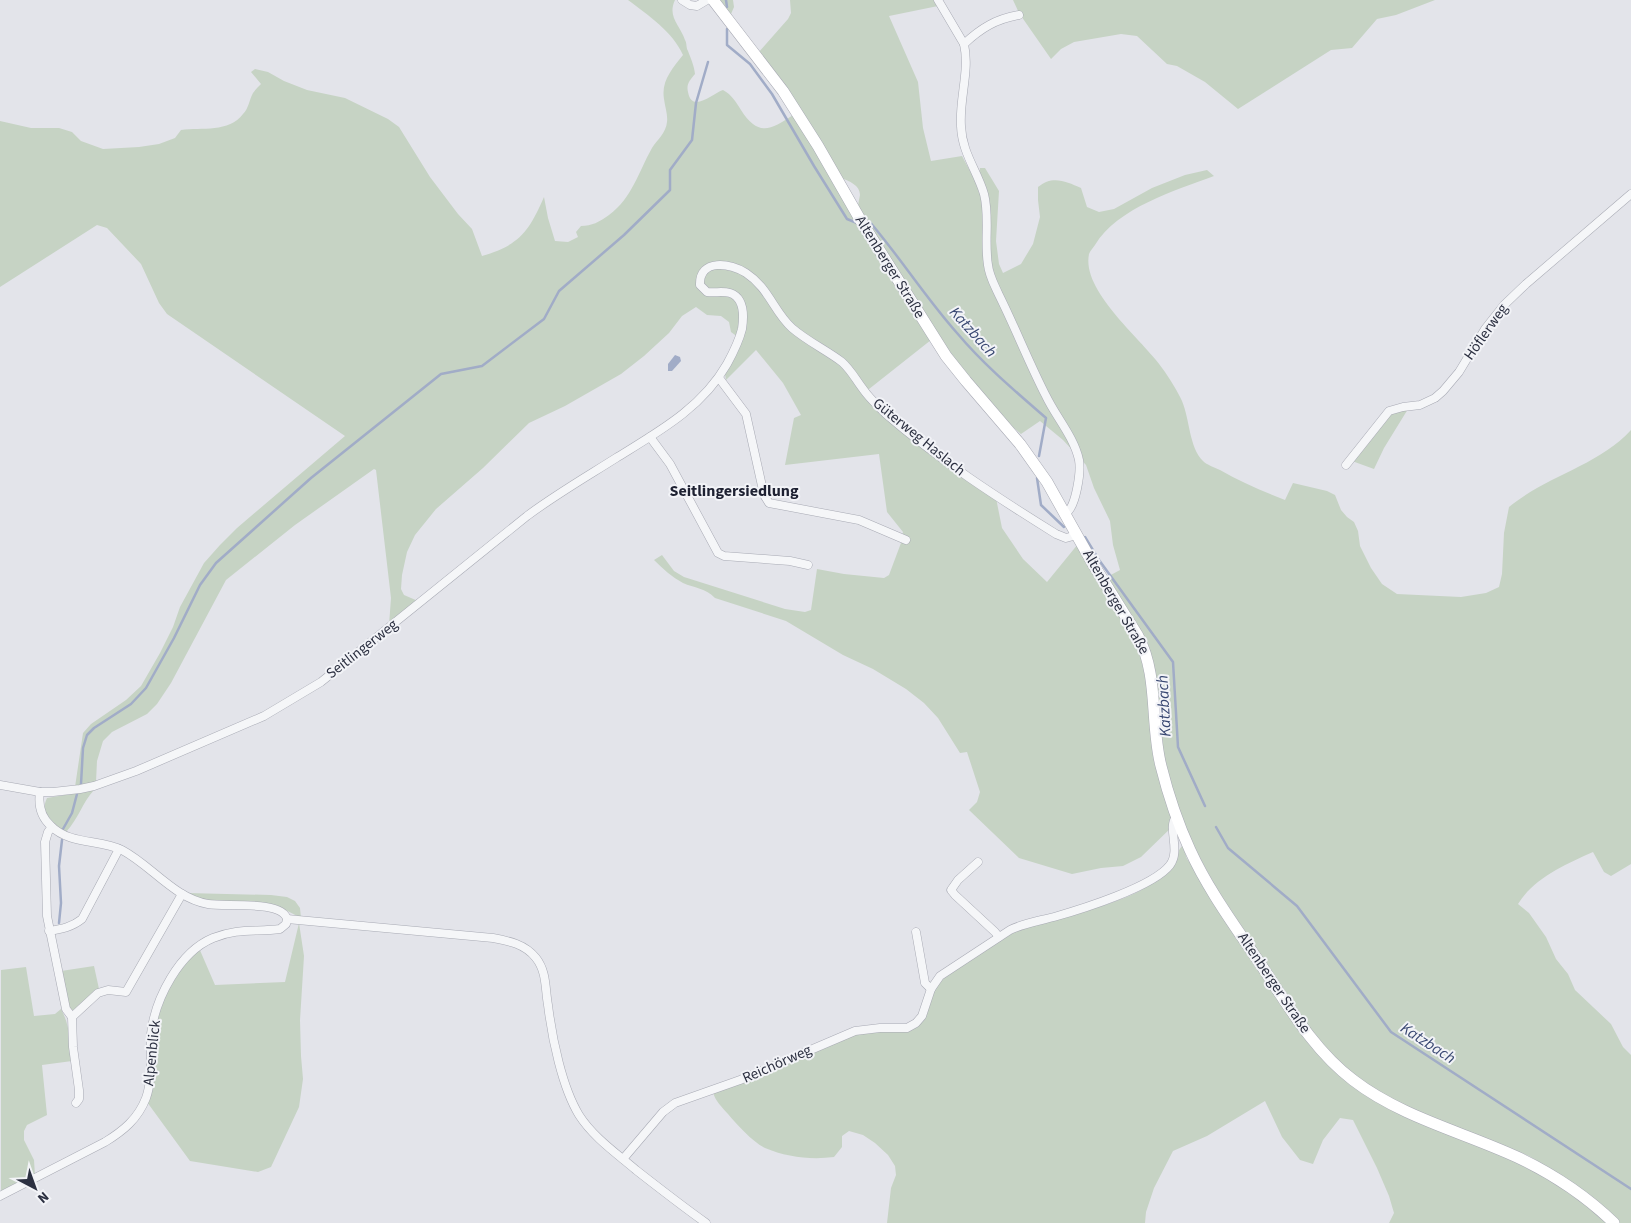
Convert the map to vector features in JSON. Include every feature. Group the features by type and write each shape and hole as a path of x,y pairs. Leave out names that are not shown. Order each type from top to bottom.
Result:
{"street":[{"path":"682,0 690,5 697,6 707,0"},
{"name":"Altenberger Straße","path":"713,0 783,92 946,356 1028,454 1066,513 1093,564 1144,648 1152,676 1154,730 1158,753 1189,849 1218,900 1304,1030 1331,1062 1354,1081 1387,1102 1534,1166 1588,1200 1614,1223"},
{"path":"938,0 964,44 967,55 961,103 961,128 967,156 981,184 986,205 988,267 1039,384 1077,454 1079,474 1072,506 1066,513"},
{"path":"964,44 989,24 1006,17 1019,15"},
{"name":"Höflerweg","path":"1346,465 1389,411 1403,407 1420,406 1443,391 1459,372 1485,329 1504,305 1631,194"},
{"name":"Güterweg Haslach","path":"650,437 693,406 719,378 735,348 741,332 742,305 735,295 707,292 700,285 706,270 719,264 726,264 740,269 756,280 794,330 842,362 878,406 957,469 1056,534 1066,538 1077,535"},
{"path":"719,378 746,414 764,496 769,503 858,520 906,540"},
{"path":"650,437 670,464 718,553 724,556 808,565"},
{"name":"Seitlingerweg","path":"40,792 80,789 110,781 232,730 281,706 321,682 527,516 560,493 650,437"},
{"path":"0,785 40,792 39,800 44,818 60,833 72,838 109,844 140,861 182,894 201,903 270,907 280,909 286,914 287,919 492,938 510,941 529,950 542,967 545,977 554,1037 566,1088 573,1104 588,1127 599,1139 706,1223"},
{"name":"Reichörweg","path":"623,1159 663,1112 675,1103 740,1080 855,1031 874,1028 907,1028 916,1023 922,1016 926,997 947,970 999,937 1021,924 1086,907 1135,888 1158,876 1169,865 1174,854 1173,822 1177,816"},
{"path":"52,827 48,832 45,842 47,916 66,1009 72,1017 73,1047 80,1090 79,1099 76,1103"},
{"path":"49,931 62,929 82,919 119,849"},
{"path":"978,862 958,880 952,890 999,937"},
{"path":"72,1017 98,993 108,990 126,992 182,894"},
{"name":"Alpenblick","path":"0,1196 105,1142 136,1118 146,1098 152,1031 156,1015 170,980 179,965 190,953 201,944 232,932 280,929 286,924 287,919"},
{"path":"916,932 925,983 931,989"}],"green space":[{"path":"628,0 675,0 672,11 673,16 686,41 695,71 688,84 690,98 694,101 698,102 723,90 734,99 747,119 759,127 765,128 778,124 793,115 931,340 864,393 996,498 1002,528 1023,559 1047,582 1078,544 1141,650 1176,823 1141,857 1123,866 1072,874 1019,858 969,810 977,802 980,792 967,752 960,753 938,718 924,703 906,689 873,669 843,655 786,621 715,598 704,590 679,581 654,560 662,555 674,571 684,577 785,609 805,612 811,610 817,569 884,578 889,575 901,543 903,532 887,512 879,454 785,465 794,418 801,415 783,383 756,350 726,380 725,374 742,340 731,332 729,322 721,316 707,315 696,307 682,316 669,333 621,374 565,406 529,423 483,468 436,509 415,535 407,552 402,575 401,589 404,595 418,601 389,625 391,598 376,470 374,469 295,525 226,580 171,683 157,704 147,714 112,732 103,741 97,761 96,782 75,787 83,733 91,724 126,700 141,686 160,653 173,627 180,607 204,563 237,528 345,436 167,314 159,303 141,264 107,228 97,225 0,287 0,121 31,128 59,128 72,132 81,141 103,149 159,144 175,138 181,130 223,127 237,120 245,112 253,93 261,84 251,72 255,69 268,72 307,90 345,98 388,119 399,127 430,177 472,229 482,256 506,247 522,235 528,228 544,197 555,241 568,242 578,237 576,232 581,226 602,220 623,201 634,185 652,148 663,133 667,122 664,86 668,76 683,55 666,31"},
{"path":"720,0 733,0 734,7 731,14"},
{"path":"790,0 935,0 938,6 889,16 918,82 923,128 931,161 962,156 977,184 979,193 983,189 979,175 980,168 985,168 999,191 996,241 999,264 1003,273 1021,264 1033,244 1040,217 1038,187 1043,183 1059,180 1081,188 1087,207 1099,212 1114,209 1152,188 1185,175 1207,170 1214,176 1148,202 1132,211 1105,232 1089,254 1089,269 1095,285 1105,301 1156,360 1172,383 1185,408 1192,441 1203,461 1260,490 1285,500 1293,483 1327,491 1335,495 1341,510 1354,522 1358,531 1360,546 1371,568 1382,584 1397,594 1461,597 1486,593 1499,587 1502,574 1504,533 1509,507 1539,487 1603,453 1631,430 1631,864 1611,876 1604,872 1593,852 1542,879 1518,904 1529,913 1546,937 1556,959 1568,974 1575,990 1611,1024 1623,1047 1631,1055 1631,1223 1620,1223 1559,1174 1529,1156 1405,1106 1366,1086 1318,1043 1217,889 1190,840 1165,768 1156,674 1149,647 1138,625 1107,577 1120,570 1113,545 1110,521 1094,488 1086,465 1063,440 1040,421 1021,434 1003,419 956,363 858,209 860,192 854,184 841,178 758,53 788,19 791,13"},
{"path":"1013,0 1435,0 1396,15 1377,19 1352,48 1331,50 1238,109 1205,82 1177,66 1167,64 1137,36 1121,34 1074,42 1061,49 1051,59 1019,13"},
{"path":"1408,409 1384,448 1374,469 1352,461 1390,413"},
{"path":"94,790 66,832 56,826 46,814 45,804 47,798"},
{"path":"1185,841 1188,860 1342,1076 1533,1169 1580,1199 1608,1223 1389,1223 1394,1213 1389,1196 1353,1120 1340,1118 1323,1140 1313,1164 1300,1160 1282,1137 1265,1101 1207,1136 1173,1151 1154,1188 1146,1212 1145,1223 887,1223 891,1188 896,1175 895,1166 888,1155 875,1143 863,1135 849,1131 842,1136 842,1147 834,1157 808,1158 781,1154 765,1148 750,1138 715,1098 713,1092 857,1033 916,1026 932,991 961,965 1016,931 1038,923 1093,909 1141,890 1164,870"},
{"path":"187,893 287,897 295,901 300,908 301,918 276,905 214,902"},
{"path":"299,923 304,956 300,1020 303,1079 299,1107 271,1167 258,1172 190,1161 147,1102 151,1052 161,1004 178,971 199,948 215,985 285,982"},
{"path":"94,966 99,989 72,1011 69,1010 61,971"},
{"path":"26,967 34,1016 55,1014 61,1009 68,1028 72,1061 42,1065 47,1115 27,1125 24,1131 24,1140 34,1160 35,1176 1,1193 1,970"}],"water":[{"path":"675,355 680,357 681,361 672,371 668,371 668,364"}],"waterway":[{"name":"Katzbach","path":"726,0 727,7"},
{"name":"Katzbach","path":"727,29 727,45 750,64 772,94 847,219 857,223"},
{"path":"81,784 83,748 87,735 94,728 131,704 146,688 174,638 200,585 216,563 311,478 441,374 482,366 544,319 559,291 624,235 670,190 670,170 692,140 696,103 708,62"},
{"name":"Katzbach","path":"869,221 967,345 1046,418 1039,456"},
{"name":"Katzbach","path":"1037,478 1041,505 1064,527"},
{"name":"Katzbach","path":"1085,537 1099,560 1173,662 1178,747 1205,806"},
{"path":"63,829 72,813 77,794"},
{"name":"Katzbach","path":"1216,827 1228,848 1297,906 1391,1032 1631,1189"},
{"path":"59,923 61,903 59,866 62,840"}],"district":[{"name":"Seitlingersiedlung","path":"734,491"}]}
